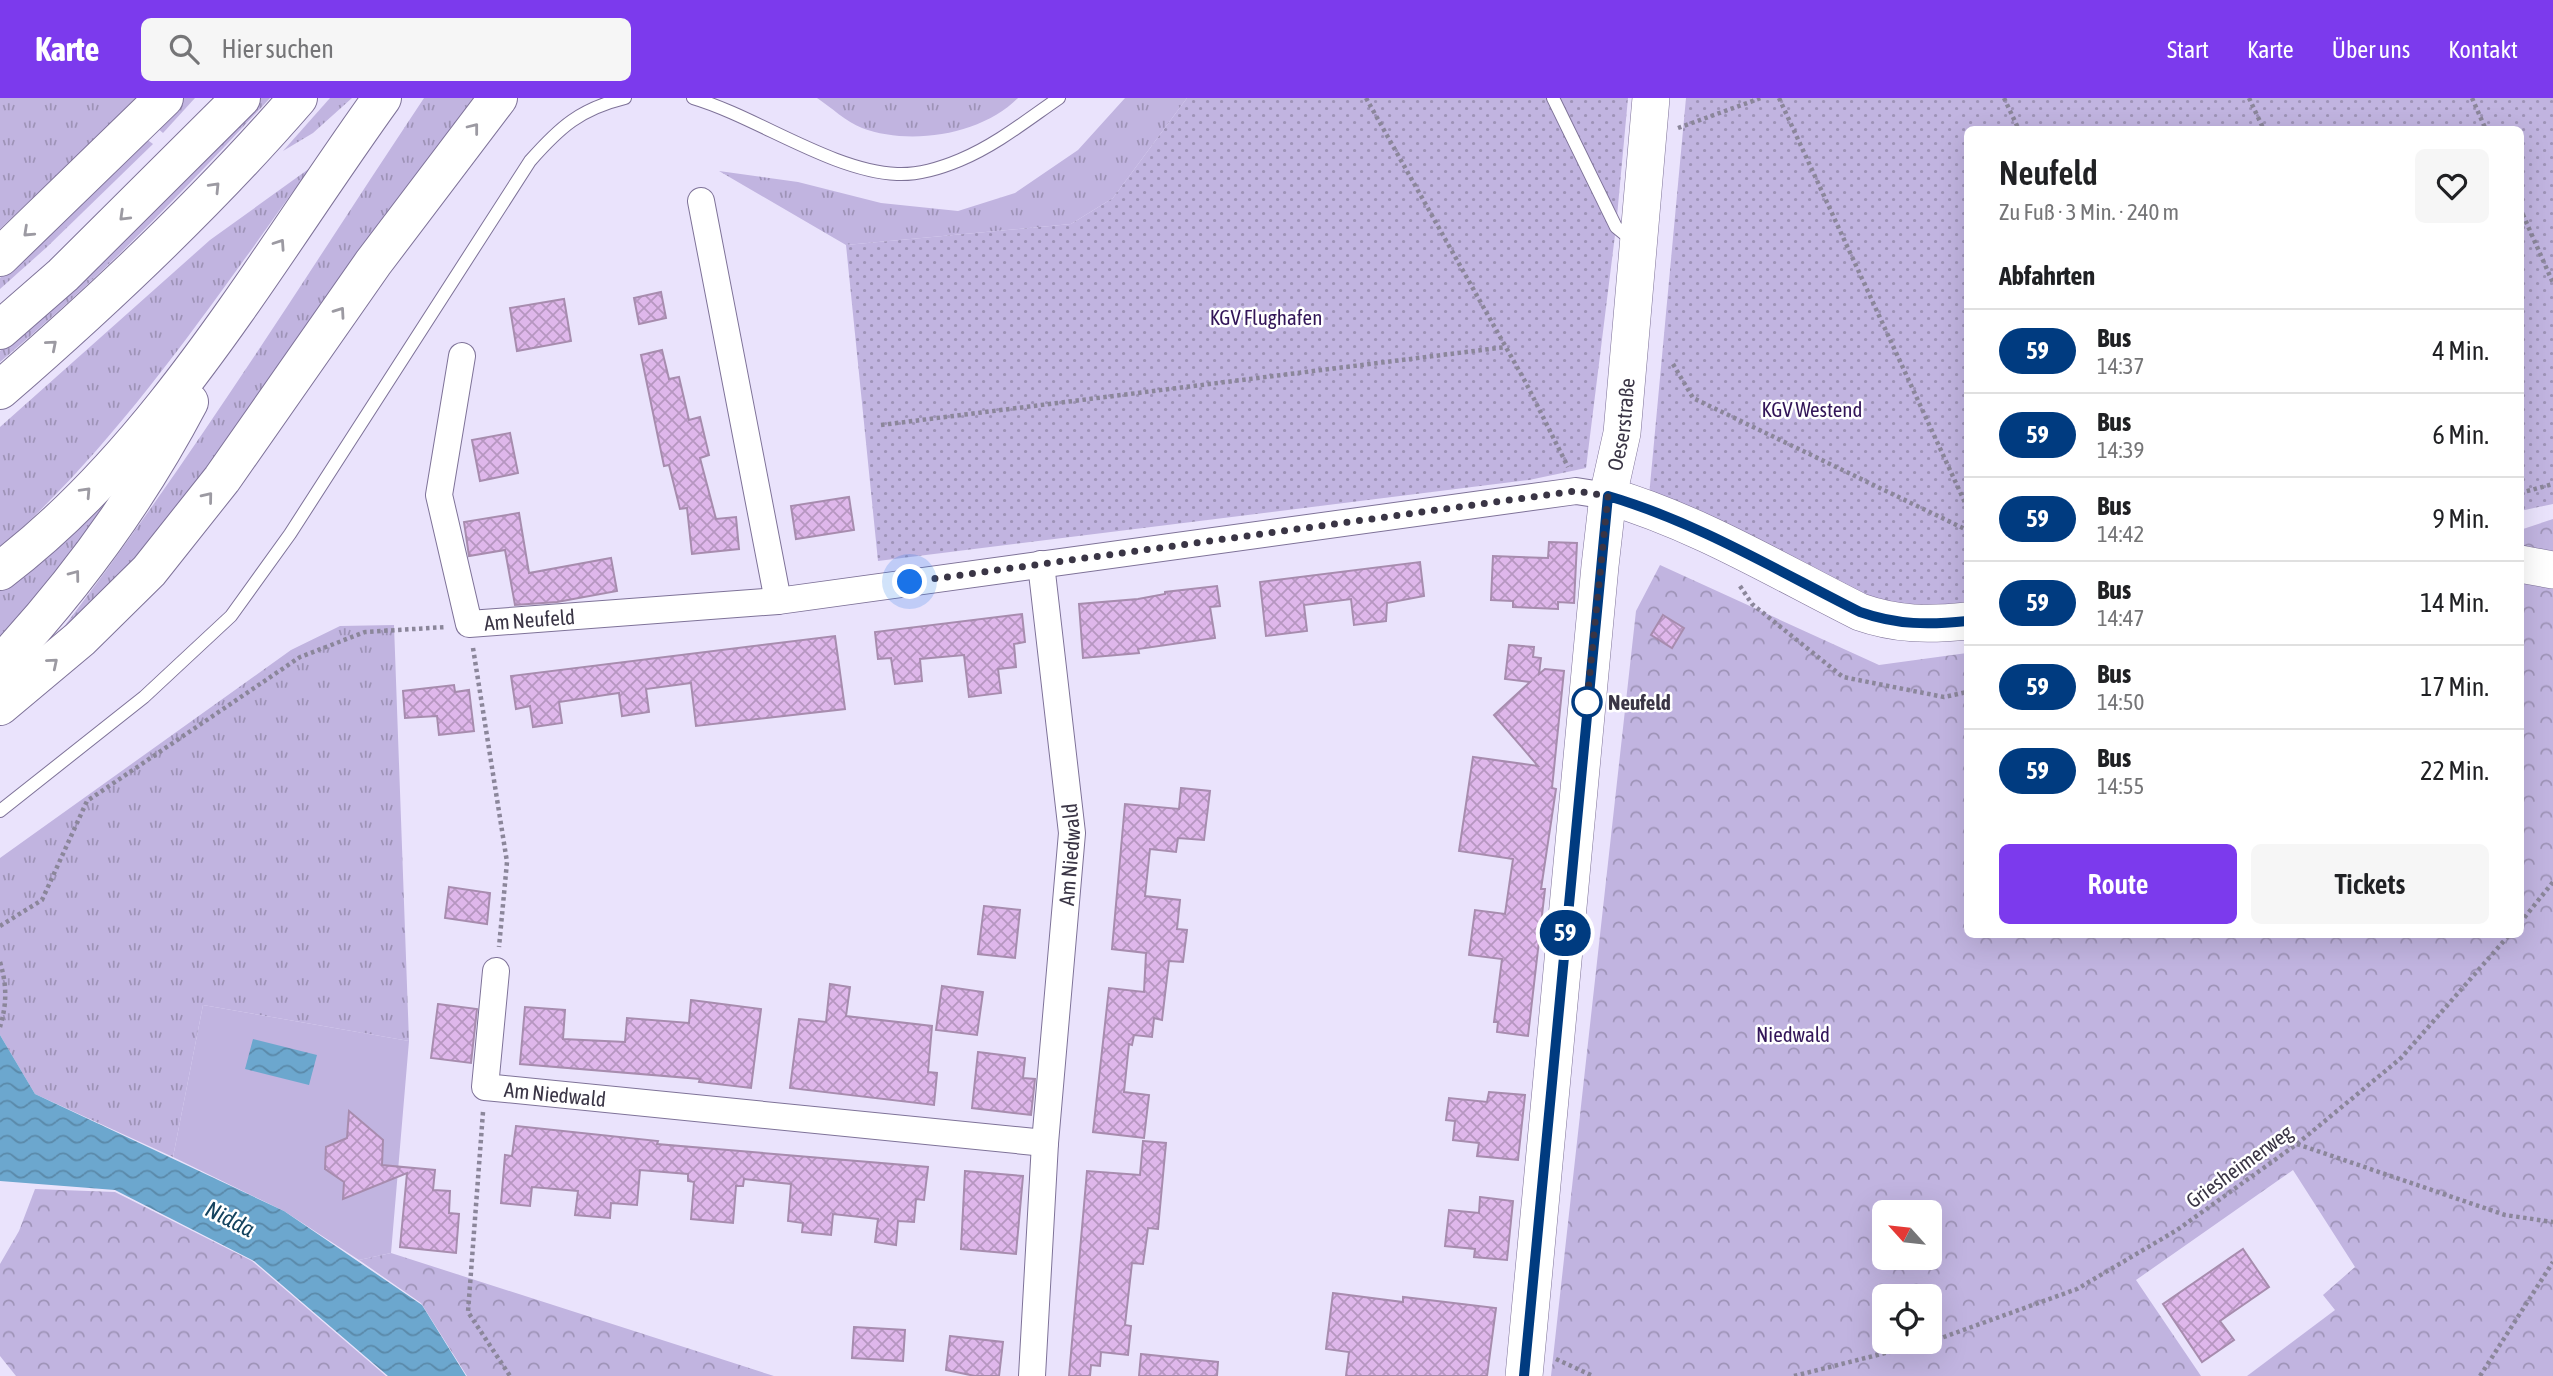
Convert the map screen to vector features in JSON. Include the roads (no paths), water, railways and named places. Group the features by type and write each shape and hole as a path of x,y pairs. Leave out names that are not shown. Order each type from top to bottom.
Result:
{"highway":[{"path":"0,257 163,98"},
{"path":"0,331 63,275 241,98"},
{"path":"0,390 65,334 176,229 299,98"},
{"path":"0,571 31,548 140,435 242,301 382,98"},
{"path":"0,706 80,639 149,571 222,479 373,263 498,98"},
{"path":"0,665 67,587 121,515 170,438 242,301"}],"street":[{"name":"Oeserstraße","path":"1525,1361 1592,494 1622,433 1650,113"},
{"path":"701,201 778,601"},
{"name":"Am Neufeld","path":"462,356 439,495 469,624 778,601 1041,564 1592,494"},
{"path":"1592,494 1644,507 1708,535 1860,612 1886,621 1924,625 1964,621"},
{"name":"Am Niedwald","path":"1032,1376 1045,1143 1072,833 1041,564"},
{"path":"2524,565 2553,570"},
{"name":"Am Niedwald","path":"496,971 485,1087 1045,1143"}],"lane":[{"path":"0,811 144,697 231,616 290,534 530,161 553,136 577,116 598,105 625,98"},
{"path":"693,98 717,105 841,160 871,171 899,174 928,170 960,160 1005,136 1059,98"},
{"path":"1553,98 1616,227 1638,245"}],"water":[{"name":"Nidda","path":"0,1035 35,1094 284,1211 422,1305 466,1376 388,1376 254,1261 115,1190 0,1181"},
{"path":"253,1039 317,1055 309,1085 245,1069"}],"place":[{"name":"Neufeld","path":"1587,702"}],"park label":[{"name":"KGV Flughafen","path":"1266,317"},
{"name":"KGV Westend","path":"1812,409"},
{"name":"Niedwald","path":"1793,1034"}]}
